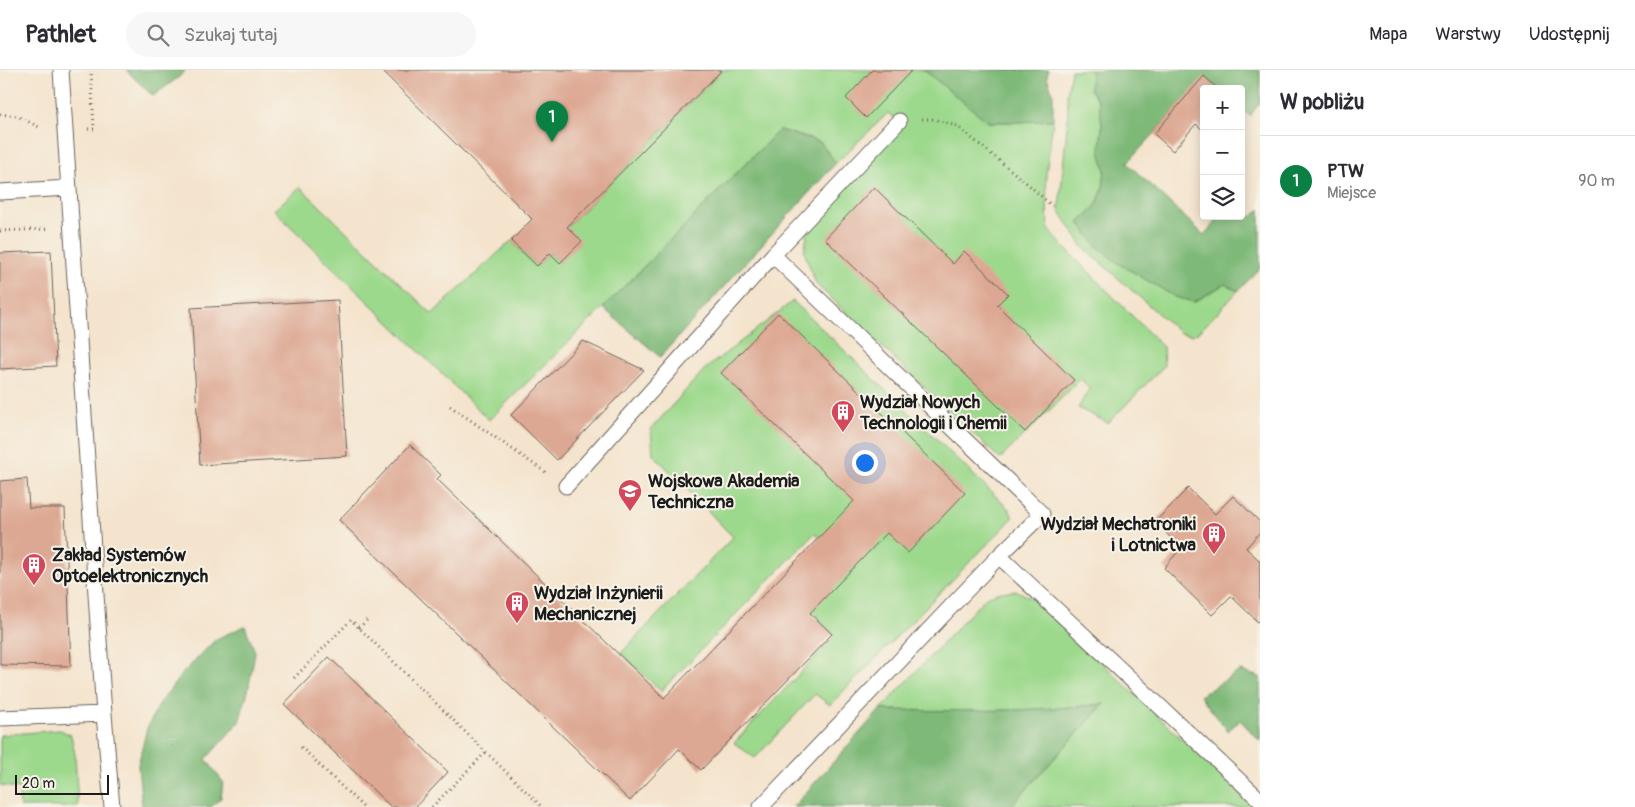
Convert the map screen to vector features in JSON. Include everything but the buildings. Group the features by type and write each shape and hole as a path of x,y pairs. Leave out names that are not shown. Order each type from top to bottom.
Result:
{"lane":[{"path":"61,70 104,714 112,807"},
{"path":"566,486 773,255 898,120"},
{"path":"0,192 69,188"},
{"path":"761,807 999,556 1042,514 773,255"},
{"path":"999,556 1260,800"},
{"path":"0,718 104,714"}],"path":[{"path":"0,114 17,116 45,130"},
{"path":"898,120 933,119 957,126 1052,206"},
{"path":"0,231 71,228"},
{"path":"450,406 566,486"},
{"path":"359,628 370,618"},
{"path":"294,678 351,620 542,807"},
{"path":"301,747 363,807"},
{"path":"432,807 486,752"}],"green space":[{"path":"126,70 186,70 153,96"},
{"path":"722,70 924,70 988,122 1053,120 1046,175 1048,228 1061,244 1163,347 1164,366 1108,423 1078,408 1089,389 1081,379 1000,459 816,284 804,251 809,224 904,125 888,113 836,163 820,142 779,130 489,420 274,210 300,187 432,314 511,241 537,266 550,253 560,263 567,227"},
{"path":"924,70 1049,70 1047,76 1053,95 1053,120 988,122"},
{"path":"1071,70 1091,70 1090,89 1099,102 1102,125 1100,151 1105,169 1103,188 1097,204 1079,223 1155,284 1175,297 1194,302 1225,284 1238,291 1200,331 1192,335 1180,333 1083,247 1059,210 1068,116 1067,94"},
{"path":"1091,70 1260,70 1260,102 1250,116 1245,112 1245,85 1213,85 1204,77 1127,163 1204,235 1217,220 1245,220 1245,211 1252,217 1260,209 1260,268 1238,291 1225,284 1194,302 1175,297 1116,262 1097,246 1079,223 1097,204 1103,188 1105,169 1100,151 1102,125 1099,102 1090,89"},
{"path":"779,130 820,142 836,163 660,357 603,308"},
{"path":"793,301 1009,509 1013,518 830,705 815,694 755,758 734,743 835,636 809,609 849,564 815,533 661,691 621,653 733,537 653,454 651,429 704,370"},
{"path":"1017,591 1036,600 1253,807 1010,807 1104,704 1020,710 880,710 986,597 1001,592"},
{"path":"245,626 255,652 248,691 239,722 206,759 223,782 221,798 211,807 142,807 138,765 147,728 160,703 181,675 216,639"},
{"path":"1240,671 1260,677 1260,741 1240,720 1228,731 1200,696"},
{"path":"1104,704 1010,807 793,807 880,710 1021,710"},
{"path":"60,730 71,735 75,755 78,807 20,807 19,789 0,785 0,735"}],"place":[{"name":"PTW","path":"552,142"},
{"name":"Wydział Nowych Technologii i Chemii","path":"843,433"},
{"name":"Wojskowa Akademia Techniczna","path":"630,512"},
{"name":"Wydział Mechatroniki i Lotnictwa","path":"1214,555"},
{"name":"Zakład Systemów Optoelektronicznych","path":"34,586"},
{"name":"Wydział Inżynierii Mechanicznej","path":"517,624"}]}
